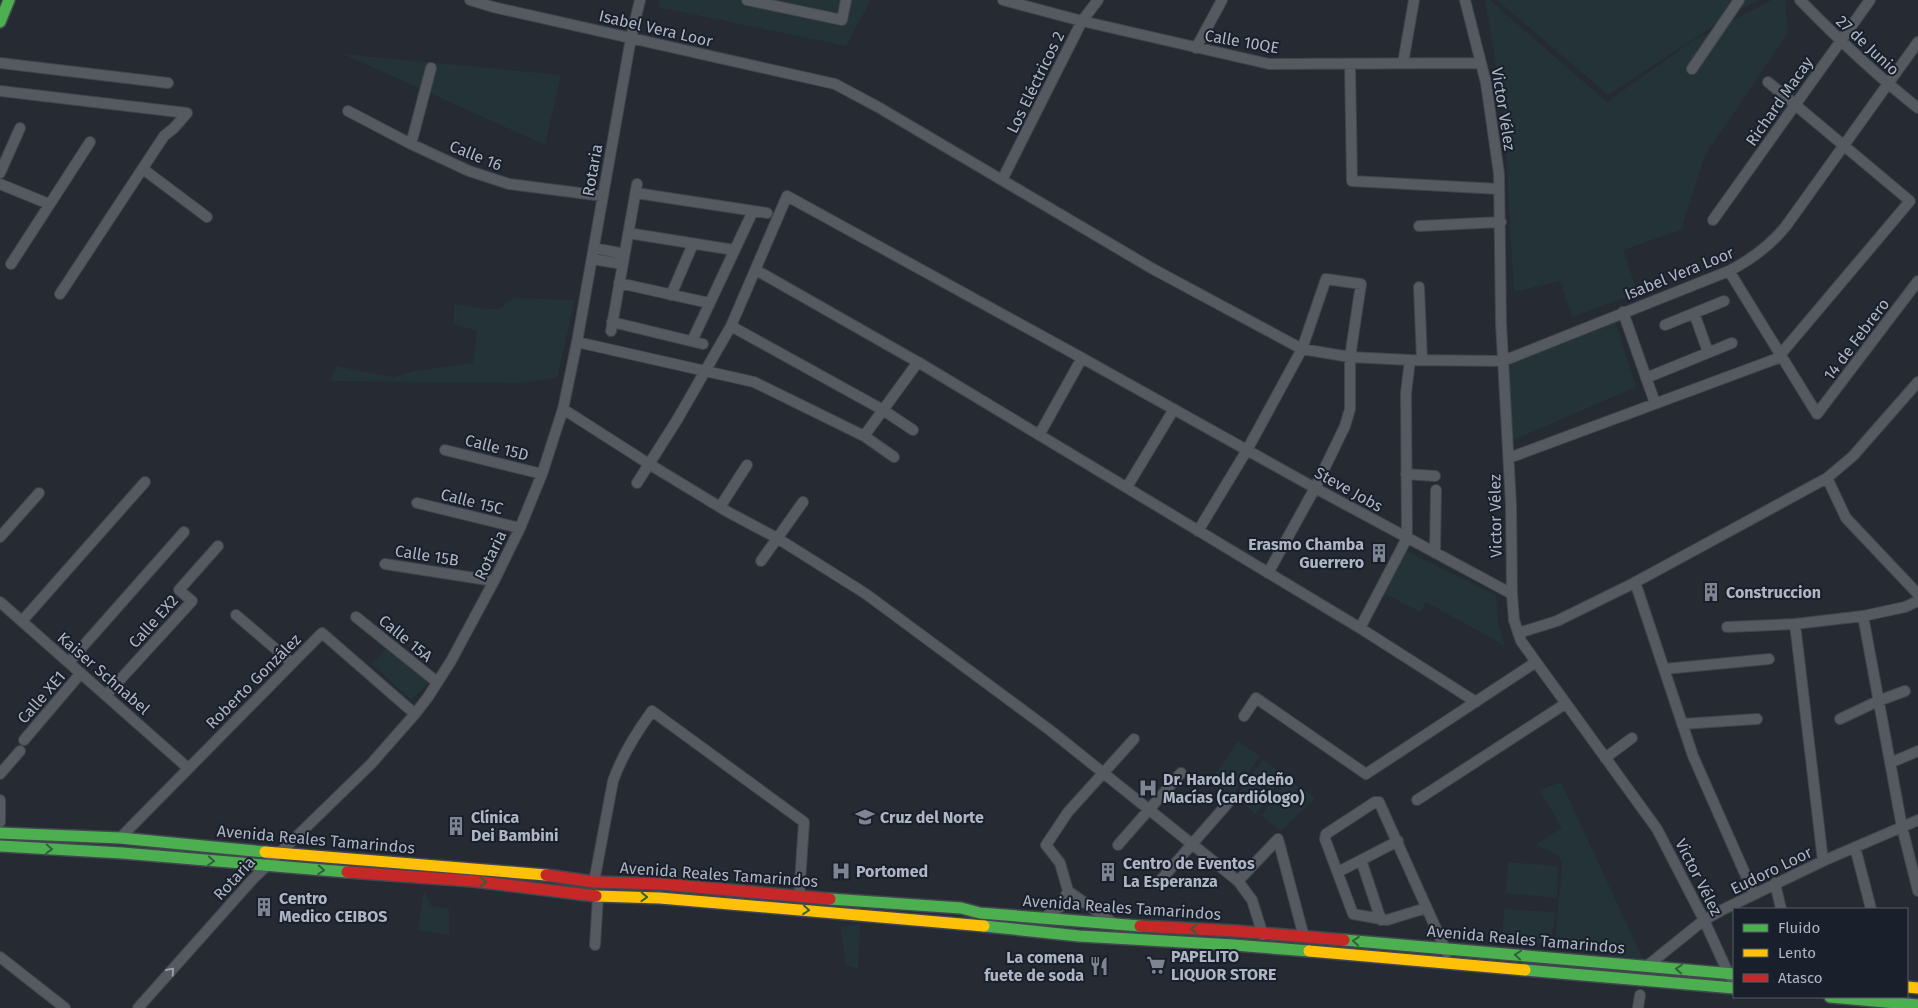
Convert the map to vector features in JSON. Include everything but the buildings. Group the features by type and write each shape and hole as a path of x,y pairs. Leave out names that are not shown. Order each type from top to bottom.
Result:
{"main road":[{"path":"0,22 9,0"},
{"name":"Avenida Reales Tamarindos","path":"0,834 120,838 514,872 594,882 661,884 799,897 961,908 980,913 1117,926 1235,931 1731,974"},
{"name":"Avenida Reales Tamarindos","path":"0,846 122,853 513,885 598,896 660,898 826,911 1079,936 1234,945 1733,988"},
{"path":"513,885 514,872"},
{"path":"826,911 827,898"},
{"path":"1852,998 1896,1000 1918,1005"}],"street":[{"name":"Isabel Vera Loor","path":"470,0 835,84 878,107 1153,269 1302,349 1350,357 1410,360 1503,361 1730,271 1758,255 1778,237 1918,43"},
{"name":"Rotaria","path":"138,1008 278,853 370,764 414,714 437,682 463,640 494,581 520,528 542,474 563,409 577,342 631,38 640,0"},
{"path":"746,0 842,20 846,0"},
{"name":"Calle 10QE","path":"1004,0 1082,22 1269,64 1481,63"},
{"name":"Los Eléctricos 2","path":"1002,180 1082,22 1098,0"},
{"path":"1403,62 1414,0"},
{"name":"Victor Vélez","path":"1466,0 1491,107 1499,189 1501,222 1500,308 1509,458 1514,620 1518,633 1536,662 1663,838 1731,974"},
{"path":"1692,69 1739,0"},
{"name":"27 de Junio","path":"1800,0 1840,41 1918,108"},
{"name":"Richard Macay","path":"1713,220 1870,0"},
{"path":"1196,48 1222,2"},
{"path":"0,64 168,83"},
{"path":"1350,64 1352,181 1499,189"},
{"path":"411,144 430,68"},
{"path":"1509,458 1780,356 1910,201 1768,82"},
{"path":"0,91 186,113 174,128 164,136 60,294"},
{"name":"Calle 16","path":"348,111 411,144 469,171 509,184 603,196"},
{"path":"0,173 20,128"},
{"path":"11,264 90,142"},
{"path":"143,169 207,217"},
{"path":"0,184 49,204"},
{"path":"703,344 612,327 636,189 767,213"},
{"name":"Steve Jobs","path":"756,270 787,196 1315,488 1512,594"},
{"path":"692,341 753,211"},
{"path":"1420,226 1501,222"},
{"path":"628,234 734,250"},
{"path":"672,295 693,244"},
{"path":"593,253 624,259"},
{"path":"637,483 677,420 731,326 756,270 918,362 1127,487 1360,628 1476,702"},
{"path":"1730,271 1780,356"},
{"path":"1198,531 1248,450 1302,349 1326,279 1361,284 1350,357 1350,409 1345,426 1315,488 1268,573"},
{"name":"14 de Febrero","path":"1780,356 1817,414 1918,281"},
{"path":"619,283 710,303"},
{"path":"1418,287 1422,360"},
{"path":"1665,325 1724,301"},
{"path":"1623,312 1654,403"},
{"path":"1694,313 1708,352"},
{"path":"731,326 883,410 913,430"},
{"path":"577,342 760,384 864,436 894,457"},
{"path":"1646,378 1732,343"},
{"path":"1039,435 1082,358"},
{"path":"1360,628 1407,538 1406,393 1410,360"},
{"path":"864,436 918,362"},
{"path":"1518,633 1557,621 1635,582 1827,478 1853,456 1918,382"},
{"path":"563,409 649,464 776,539 874,600 1051,731 1238,881 1252,900 1263,934"},
{"path":"1127,487 1174,409"},
{"name":"Calle 15D","path":"445,450 542,474"},
{"path":"720,507 747,465"},
{"path":"1406,474 1435,476"},
{"path":"1827,478 1846,518 1918,594"},
{"path":"22,622 145,482"},
{"path":"1435,553 1436,490"},
{"path":"0,537 39,492"},
{"path":"760,561 803,502"},
{"name":"Calle 15C","path":"417,503 520,528"},
{"path":"69,662 184,532"},
{"name":"Calle EX2","path":"106,695 192,601 179,590 218,546"},
{"name":"Calle 15B","path":"384,564 494,581"},
{"path":"1635,582 1693,756 1754,894"},
{"path":"1727,627 1863,618 1918,601"},
{"name":"Kaiser Schnabel","path":"0,602 188,768"},
{"path":"236,615 292,663"},
{"name":"Calle 15A","path":"356,617 437,682"},
{"path":"1863,618 1902,826 1918,891"},
{"path":"1795,624 1822,862"},
{"name":"Roberto González","path":"120,838 322,633 414,714"},
{"path":"1664,669 1769,659"},
{"path":"1244,716 1256,698 1366,774 1536,662"},
{"name":"Calle XE1","path":"24,740 81,673"},
{"path":"1840,719 1905,691"},
{"path":"1417,800 1565,704"},
{"path":"594,882 617,768 632,740 652,711 804,822 799,897"},
{"path":"1682,724 1757,719"},
{"path":"1117,926 1068,891 1060,863 1046,845 1068,812 1134,738"},
{"path":"1604,758 1632,738"},
{"path":"0,774 20,751"},
{"path":"1890,763 1918,751"},
{"path":"1118,845 1181,773"},
{"path":"0,800 0,822"},
{"path":"1426,908 1381,920 1353,914 1325,836 1375,802 1381,804 1398,840 1426,908 1435,930 1442,948 1449,964"},
{"path":"1158,883 1228,803"},
{"name":"Eudoro Loor","path":"1647,966 1704,920 1775,883 1918,820"},
{"path":"1238,881 1278,839 1304,937"},
{"path":"1338,872 1398,840"},
{"path":"1855,847 1872,908"},
{"path":"1361,860 1381,920"},
{"path":"1775,883 1782,908"},
{"path":"1042,919 1060,907 1068,891"},
{"path":"595,945 598,896"},
{"path":"1079,936 1080,922"},
{"path":"0,957 66,1008"},
{"path":"1638,1008 1640,995"}],"shaded area":[{"path":"659,0 871,0 846,46 657,7"},
{"path":"1485,0 1490,0 1607,102 1692,41 1772,0 1785,0 1788,33 1705,155 1681,230 1623,250 1638,293 1572,317 1560,281 1514,292 1503,105"},
{"path":"1497,0 1759,0 1732,14 1608,95"},
{"path":"343,54 561,75 545,145"},
{"path":"513,298 575,300 557,378 516,383 330,381 336,366 393,377 414,371 473,363 477,331 454,324 454,304 486,309 500,309"},
{"path":"1615,320 1636,387 1511,441 1509,364"},
{"path":"1406,551 1496,595 1498,623 1505,646 1426,602 1420,612 1383,593"},
{"path":"386,649 430,682 411,700 372,664"},
{"path":"1238,741 1260,756 1232,796 1210,782"},
{"path":"1263,760 1284,775 1256,814 1235,798"},
{"path":"1287,778 1315,798 1281,831 1261,816"},
{"path":"1561,782 1643,959 1555,949 1562,862 1557,854 1535,845 1562,828 1539,790"},
{"path":"1508,862 1558,866 1557,898 1505,893"},
{"path":"424,890 431,906 449,909 449,935 418,930"},
{"path":"1504,909 1555,912 1551,944 1502,939"},
{"path":"860,924 858,969 846,965 840,927"}],"traffic: fast":[{"path":"0,22 9,0"},
{"path":"0,833 120,838 265,852"},
{"path":"0,846 122,853 347,872"},
{"path":"830,899 961,908 980,913 1140,926"},
{"path":"984,926 1079,936 1309,951"},
{"path":"1344,940 1733,974"},
{"path":"1525,970 1733,988"},
{"path":"1841,998 1918,1005"}],"traffic: slow":[{"path":"265,852 546,875"},
{"path":"596,896 660,898 984,926"},
{"path":"1309,951 1525,970"},
{"path":"1908,987 1918,988"}],"traffic: jam":[{"path":"347,872 473,881 596,896"},
{"path":"546,875 594,882 661,884 830,899"},
{"path":"1140,926 1235,931 1344,940"}],"place":[{"name":"Erasmo Chamba Guerrero","path":"1379,553"},
{"name":"Construccion","path":"1711,592"},
{"name":"Dr. Harold Cedeño Macías (cardiólogo)","path":"1148,788"},
{"name":"Cruz del Norte","path":"865,817"},
{"name":"Clínica Dei Bambini","path":"456,826"},
{"name":"Portomed","path":"841,871"},
{"name":"Centro de Eventos La Esperanza","path":"1108,872"},
{"name":"Centro Medico CEIBOS","path":"264,907"},
{"name":"PAPELITO LIQUOR STORE","path":"1156,965"},
{"name":"La comena fuete de soda","path":"1099,966"}]}
